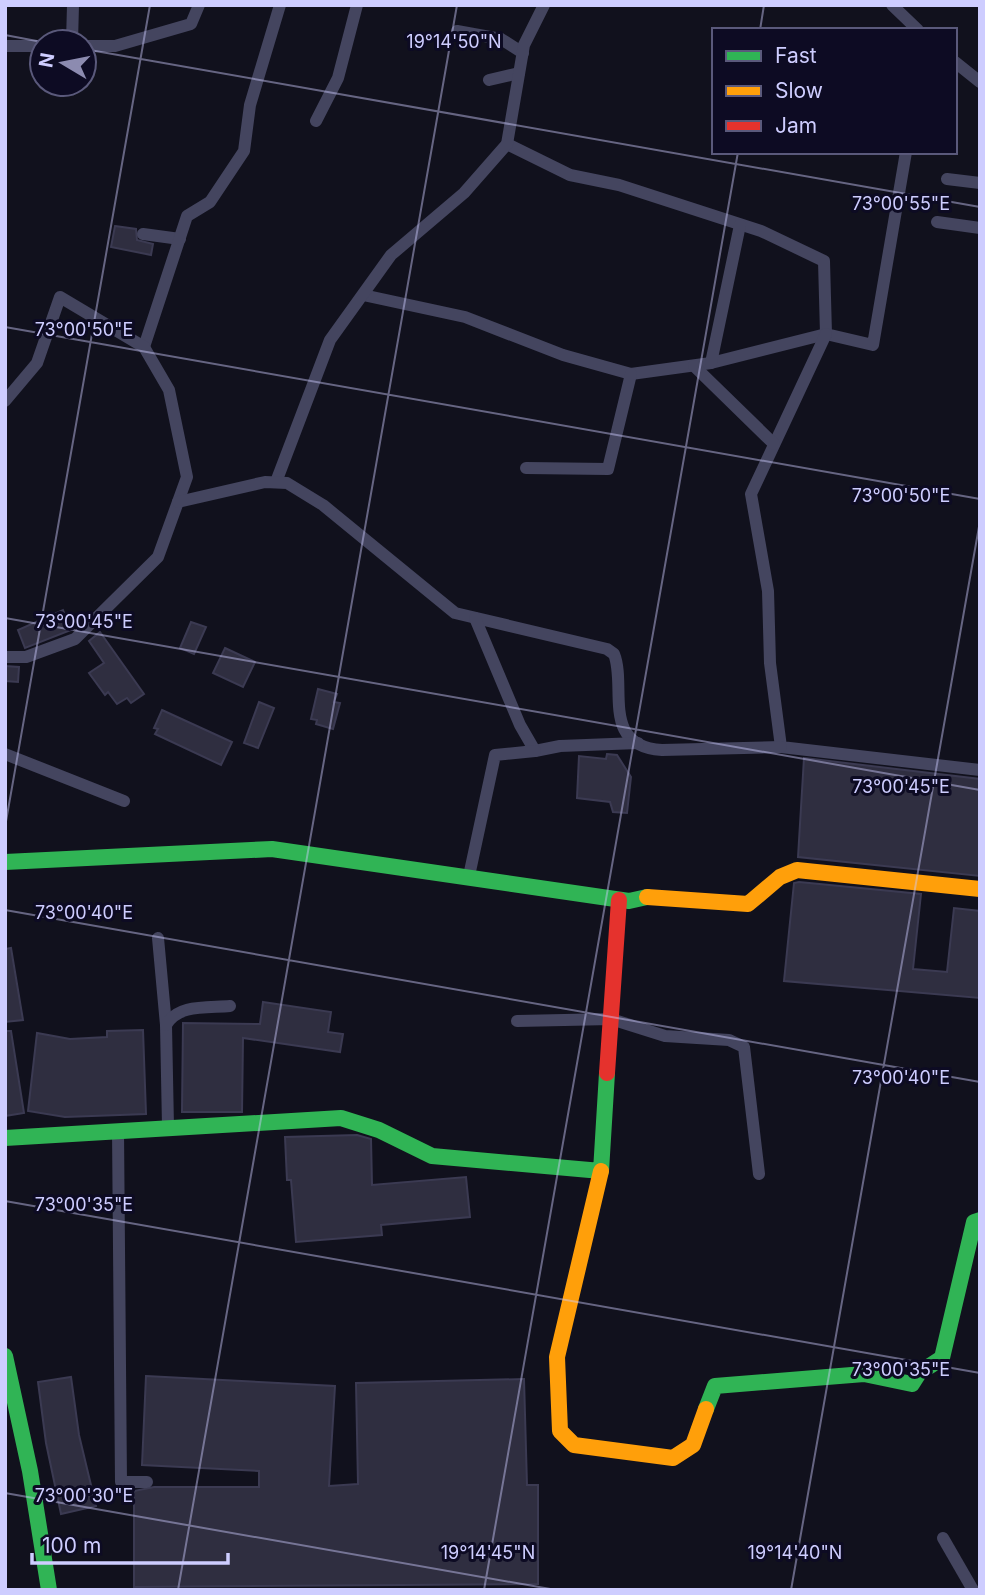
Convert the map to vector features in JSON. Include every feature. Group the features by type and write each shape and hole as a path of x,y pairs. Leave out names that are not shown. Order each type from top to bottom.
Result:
{"street":[{"path":"72,28 73,5"},
{"path":"98,46 115,46 191,24 199,5"},
{"path":"144,347 187,216 210,202 244,151 250,106 280,5"},
{"path":"316,121 338,78 357,5"},
{"path":"276,482 330,340 391,255 464,193 507,144 523,53 544,5"},
{"path":"892,5 916,28"},
{"path":"457,31 501,39 523,53"},
{"path":"5,46 28,46"},
{"path":"957,64 980,82"},
{"path":"489,80 519,73"},
{"path":"507,144 570,175 619,185 740,225 824,261 826,334 751,494 768,591 770,663 781,747"},
{"path":"363,295 465,317 563,355 632,374 711,363 826,334 873,345 906,154"},
{"path":"947,179 980,183"},
{"path":"937,222 980,228"},
{"path":"711,363 740,225"},
{"path":"144,234 180,239"},
{"path":"5,401 37,363 60,297 144,347 169,390 187,477 158,557 75,639 26,657 5,657"},
{"path":"694,366 774,444"},
{"path":"526,468 608,469 632,374"},
{"path":"178,502 265,482 287,483 323,505 455,613 607,649 614,654 618,709 624,728 638,743 650,749 781,747 980,771"},
{"path":"475,618 520,725 535,751"},
{"path":"469,876 495,755 560,746 638,743"},
{"path":"5,754 124,801"},
{"path":"5,862 272,849 629,901 650,897 748,904 780,877 797,870 980,889"},
{"path":"619,900 601,1171 557,1357 560,1431 574,1446 673,1458 693,1445 715,1386 864,1374 912,1384 919,1373 942,1358 974,1222 980,1220"},
{"path":"158,938 166,1026 168,1127"},
{"path":"166,1026 172,1015 180,1011 230,1006"},
{"path":"517,1021 611,1019 666,1036 729,1040 744,1047 759,1174"},
{"path":"5,1138 341,1118 379,1130 432,1156 601,1171"},
{"path":"118,1130 121,1482 147,1482"},
{"path":"5,1356 30,1471 49,1590"},
{"path":"943,1538 974,1590"}],"building":[{"path":"115,226 136,229 137,240 153,244 151,255 111,247"},
{"path":"63,610 71,630 25,648 18,630"},
{"path":"191,622 206,627 194,654 180,648"},
{"path":"100,632 144,694 131,703 127,698 117,704 108,692 105,695 89,673 104,663 89,641"},
{"path":"225,648 255,662 243,687 213,673"},
{"path":"5,666 19,667 18,682 5,681"},
{"path":"318,689 337,694 334,702 340,703 333,729 316,724 317,720 311,719"},
{"path":"259,702 274,708 258,748 244,743"},
{"path":"162,710 232,742 221,765 155,734 158,729 154,728"},
{"path":"607,754 617,755 631,777 627,813 613,812 610,802 577,798 579,756 606,759"},
{"path":"804,758 980,779 980,876 798,857"},
{"path":"794,883 921,894 913,969 947,972 954,908 980,911 980,998 784,981"},
{"path":"11,948 23,1020 5,1022 5,949"},
{"path":"263,1002 331,1012 328,1032 343,1034 340,1052 243,1038 242,1112 182,1112 183,1023 260,1024"},
{"path":"143,1030 146,1114 65,1117 28,1111 37,1033 70,1039 107,1037 107,1031"},
{"path":"5,1031 11,1031 24,1113 5,1116"},
{"path":"357,1135 371,1139 372,1185 466,1177 470,1217 381,1225 382,1235 296,1242 291,1180 287,1180 285,1137"},
{"path":"146,1376 335,1386 329,1486 358,1484 356,1383 524,1379 527,1485 538,1485 538,1584 134,1587 134,1491 154,1487 259,1487 259,1471 142,1465"},
{"path":"71,1377 79,1435 96,1506 61,1514 46,1443 38,1382"}],"traffic: fast":[{"path":"5,862 272,849 629,901 647,897"},
{"path":"5,1138 341,1118 379,1130 432,1156 601,1171 607,1073"},
{"path":"706,1409 715,1386 864,1374 912,1384 919,1373 942,1358 974,1222 980,1220"},
{"path":"5,1356 30,1471 49,1590"}],"traffic: slow":[{"path":"647,897 748,904 780,877 797,870 980,889"},
{"path":"601,1171 557,1357 560,1431 574,1445 673,1458 693,1445 706,1409"}],"traffic: jam":[{"path":"607,1073 619,900"}]}
